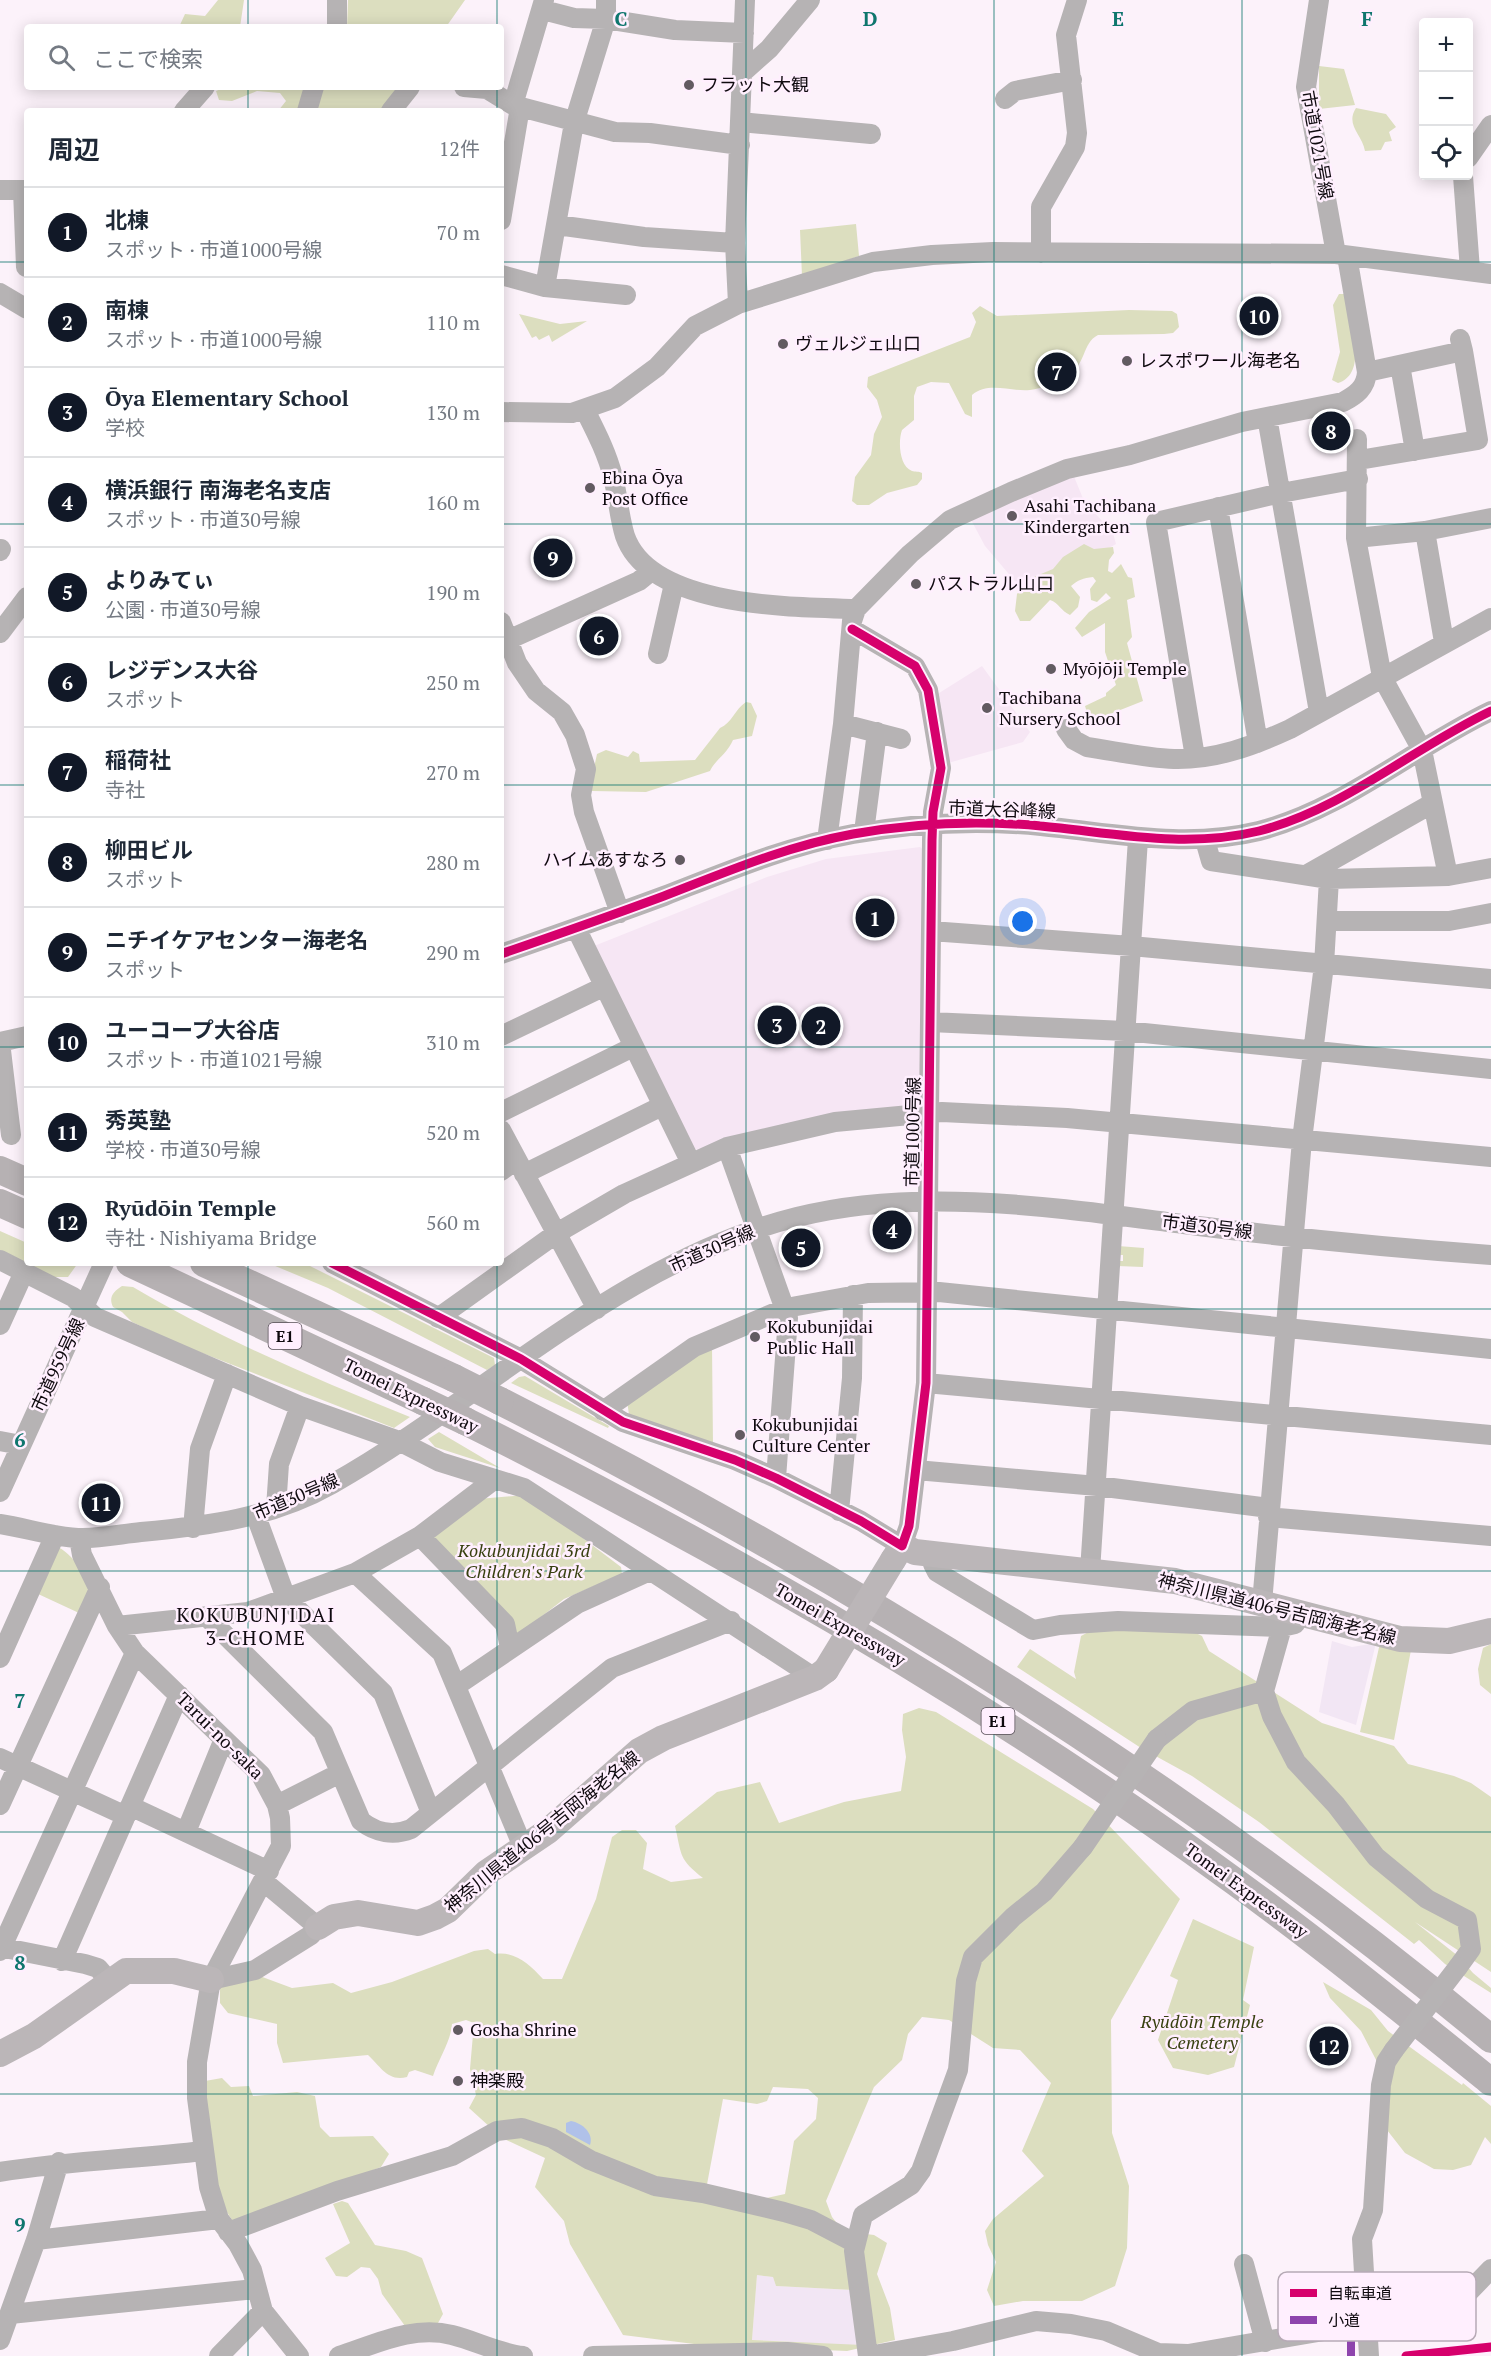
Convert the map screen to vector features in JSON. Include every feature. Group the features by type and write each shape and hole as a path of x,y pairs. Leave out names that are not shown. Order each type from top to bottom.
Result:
{"highway":[{"path":"0,1170 24,1181"},
{"path":"0,1203 24,1214"},
{"name":"Tomei Expressway","path":"211,1266 500,1401 608,1456 821,1575 1122,1761 1257,1855 1396,1959 1491,2039"},
{"name":"Tomei Expressway","path":"139,1267 465,1421 653,1518 864,1638 960,1696 1233,1880 1360,1976 1491,2082"}],"main road":[{"name":"神奈川県道406号吉岡海老名線","path":"897,1553 915,1552 1175,1581 1318,1620 1400,1639 1427,1642 1449,1641 1491,1631"},
{"path":"820,1674 897,1553"},
{"name":"神奈川県道406号吉岡海老名線","path":"318,1927 334,1917 358,1913 418,1923 435,1917 448,1910 486,1873 548,1832 639,1752 663,1738 820,1674"},
{"name":"神奈川県道406号吉岡海老名線","path":"0,2054 34,2036 126,1971 146,1969 174,1971 211,1980"}],"street":[{"path":"337,0 337,24"},
{"path":"738,304 735,243 745,0"},
{"path":"742,74 769,49 810,0"},
{"path":"1041,253 1041,207 1075,147 1077,133 1066,35 1077,0"},
{"name":"市道1021号線","path":"1319,0 1306,87 1367,372"},
{"path":"505,173 516,106 543,5 574,18 606,9 675,30 744,33"},
{"path":"545,287 574,123 606,9"},
{"path":"1005,99 1015,91 1072,80"},
{"path":"187,108 202,90"},
{"path":"308,108 313,90"},
{"path":"394,108 408,90"},
{"path":"489,90 516,106 615,132 740,145"},
{"path":"740,122 871,134"},
{"path":"1473,151 1491,125"},
{"path":"1463,180 1470,270"},
{"path":"0,190 24,190"},
{"path":"557,225 644,237 735,243"},
{"path":"504,412 531,414 585,410 615,398 657,367 695,326 738,304 873,262 932,255 1041,253 1342,255 1491,274"},
{"path":"504,276 545,287 626,295"},
{"path":"0,293 24,307"},
{"path":"827,840 856,609 950,520 1067,469 1130,455 1267,417 1342,402 1363,387 1367,372 1400,365 1461,345 1478,440 1415,451 1281,493 1156,522 1196,757"},
{"path":"1400,365 1415,451"},
{"path":"585,410 606,454 625,535 635,556 650,572 674,584 771,606 856,609"},
{"path":"1267,417 1319,712"},
{"path":"1357,439 1359,470 1356,538 1382,677 1422,750 1448,876"},
{"path":"1218,507 1258,743"},
{"path":"1356,538 1425,531 1491,519"},
{"path":"1425,531 1444,642"},
{"path":"504,636 639,581 650,572"},
{"path":"658,654 674,584"},
{"path":"0,633 24,601"},
{"path":"1066,729 1074,740 1087,747 1174,759 1223,754 1258,743 1491,618"},
{"name":"市道1000号線","path":"852,629 915,666 928,690 941,768 932,825 926,1383 909,1526 897,1553"},
{"path":"504,638 517,663 536,691 562,712 575,735 586,769 581,795 584,813 620,913"},
{"name":"市道大谷峰線","path":"504,953 620,913 753,861 864,832 932,825 1010,823 1138,839 1205,840 1259,831 1303,816 1491,711"},
{"path":"843,724 901,739"},
{"path":"864,832 877,732"},
{"path":"1306,875 1433,803"},
{"path":"1090,1570 1138,839"},
{"path":"1205,840 1211,861 1329,879 1448,876 1491,868"},
{"path":"1262,1603 1302,1140 1324,965 1329,879"},
{"path":"1327,921 1449,921 1491,913"},
{"path":"576,928 691,1163"},
{"path":"931,931 1131,946 1491,979"},
{"path":"504,1035 603,987"},
{"path":"930,1022 1125,1031 1491,1069"},
{"path":"13,1135 0,1042 24,1037"},
{"path":"504,1111 633,1047"},
{"path":"514,1168 662,1106"},
{"path":"438,1318 557,1233 624,1194 727,1147 835,1122 930,1112 1119,1121 1491,1156"},
{"path":"504,1139 514,1168 557,1233 597,1309"},
{"path":"727,1147 786,1308 776,1478"},
{"name":"市道30号線","path":"0,1524 79,1538 193,1528 256,1516 329,1486 597,1309 679,1262 757,1229 801,1216 848,1207 929,1201 984,1203 1295,1238 1491,1255"},
{"path":"0,1260 85,1305 95,1317 300,1406 399,1441 440,1462 524,1488 731,1622 820,1674"},
{"name":"市道959号線","path":"0,1492 103,1266"},
{"path":"362,1268 438,1318 521,1359 603,1412 623,1422 735,1460 776,1478 839,1511 897,1553"},
{"path":"0,1325 24,1272"},
{"path":"603,1412 694,1347 786,1308 853,1295 927,1291 1107,1308 1285,1330 1491,1349"},
{"path":"839,1511 852,1378 853,1295"},
{"path":"193,1528 200,1449 227,1374"},
{"path":"926,1383 1491,1435"},
{"path":"276,1508 279,1464 300,1406"},
{"path":"0,1441 21,1445"},
{"path":"916,1470 1097,1486 1269,1513 1491,1536"},
{"path":"117,1626 248,1612 355,1573 420,1536 495,1479"},
{"path":"256,1516 286,1598 383,1693 431,1813"},
{"path":"0,1658 55,1535"},
{"path":"420,1536 505,1624 510,1648"},
{"name":"Tarui-no-saka","path":"79,1538 82,1555 100,1587 117,1626 135,1653 261,1775 277,1805 280,1818 280,1846 266,1876 228,1942 211,1980 197,2062 196,2098 209,2187 224,2225 238,2244 252,2270 255,2289 263,2311 299,2356"},
{"path":"934,1554 933,1564 937,1572 1033,1630 1060,1625 1118,1621 1282,1627 1318,1620"},
{"path":"456,1686 576,1604 650,1571"},
{"path":"355,1573 442,1653 487,1766 523,1847"},
{"path":"0,1805 9,1762 100,1587"},
{"path":"206,1616 323,1732 361,1821 369,1828 390,1834 402,1833 411,1829 612,1668 731,1622"},
{"path":"1282,1627 1264,1691 1272,1716 1296,1762 1336,1804 1376,1857 1427,1899 1467,1920 1471,1949 1386,2062 1381,2085 1373,2210 1362,2239 1363,2272"},
{"path":"110,1982 98,1968 1,1948 135,1653"},
{"path":"1264,1691 1193,1710 1157,1739 1083,1847 1044,1892 1013,1917 973,1957 966,1981 958,2070 921,2171 910,2185 863,2215 855,2243 855,2264 875,2356 1036,2321 1071,2324 1106,2331 1158,2353 1187,2355 1278,2340"},
{"path":"62,1961 179,1695"},
{"path":"186,1832 224,1739"},
{"path":"9,1762 72,1791 186,1832 266,1876 318,1927"},
{"path":"277,1805 340,1773"},
{"name":"神奈川県道406号吉岡海老名線","path":"211,1980 255,1970 311,1935 318,1927"},
{"path":"36,2240 224,2225 452,2156 497,2131 522,2128 552,2138 590,2160 655,2186 703,2193 784,2212 811,2220 855,2243"},
{"path":"0,2172 59,2162 132,2159 203,2151"},
{"path":"0,2340 36,2240 59,2162"},
{"path":"1244,2264 1265,2342"},
{"path":"1476,2284 1491,2269"},
{"path":"10,2314 255,2289"},
{"path":"219,2356 263,2311"},
{"path":"339,2356 402,2335 423,2331 451,2335 507,2354 523,2356"},
{"path":"593,2356 787,2352 823,2356"}],"shaded area":[{"path":"1073,474 1084,501 1113,533 1116,544 1026,594 985,546 969,516"},
{"path":"982,666 1030,732 1023,742 948,763 936,695"},
{"path":"920,847 924,850 921,1104 918,1108 731,1138 697,1150 692,1147 594,946 767,877 826,859"},
{"path":"1332,1641 1352,1647 1376,1643 1356,1725 1319,1712"},
{"path":"757,2275 773,2277 776,2286 853,2290 864,2346 752,2340"}],"green space":[{"path":"218,0 244,0 240,24 180,24 185,14 205,16"},
{"path":"348,0 465,0 448,24 347,24"},
{"path":"1319,66 1344,69 1355,105 1319,109"},
{"path":"401,90 388,108 280,108 286,101 280,93 257,91 232,101 219,100 216,91"},
{"path":"1356,108 1386,114 1396,127 1389,132 1392,141 1385,142 1381,150 1365,151 1353,125 1352,119"},
{"path":"856,224 859,256 802,276 800,230"},
{"path":"1339,294 1344,294 1353,330 1355,357 1348,377 1338,383 1332,380 1340,352 1333,305"},
{"path":"980,306 997,316 1129,310 1172,311 1177,314 1179,327 1173,333 1164,334 1098,335 1089,343 1074,370 1050,384 1030,390 992,388 978,391 972,395 972,417 965,414 949,383 931,382 917,387 914,396 914,420 902,430 900,446 904,464 912,471 922,473 922,479 917,485 887,493 869,505 857,505 852,501 855,477 871,455 874,434 882,417 877,400 867,387 868,377 970,337 976,322 972,313"},
{"path":"519,314 560,324 587,321 552,342 549,335 539,340 536,336 532,338"},
{"path":"1084,544 1094,549 1113,547 1114,553 1109,560 1108,571 1112,573 1121,564 1128,577 1132,578 1135,597 1127,600 1132,637 1127,643 1143,701 1090,722 1085,706 1106,696 1106,693 1116,685 1105,652 1105,623 1082,637 1075,628 1089,612 1111,598 1106,593 1097,602 1091,600 1090,589 1096,581 1093,577 1089,577 1071,586 1080,597 1078,607 1070,615 1050,600 1030,621 1020,621 1015,611 1017,594 1029,579 1053,569 1063,557"},
{"path":"746,702 751,703 757,716 752,736 733,740 710,771 646,792 592,791 591,782 597,754 606,750 628,757 633,751 639,754 640,762 695,760 720,728 728,723"},
{"path":"807,1230 813,1263 795,1266 788,1233"},
{"path":"0,1231 24,1242 24,1262 0,1250"},
{"path":"1118,1246 1144,1248 1143,1267 1117,1266 1117,1261 1123,1261 1123,1255 1118,1255"},
{"path":"31,1266 76,1266 68,1277 52,1277"},
{"path":"275,1266 310,1266 494,1358 495,1365 487,1370 328,1288"},
{"path":"122,1286 133,1287 200,1324 269,1357 410,1417 394,1428 179,1344 132,1322 113,1307 111,1300 113,1295"},
{"path":"712,1345 713,1446 629,1415 627,1400"},
{"path":"525,1376 609,1426 608,1428 511,1383"},
{"path":"439,1432 500,1468 435,1447 428,1439"},
{"name":"Kokubunjidai 3rd Children's Park","path":"526,1495 621,1567 622,1574 564,1599 519,1634 511,1631 432,1539 478,1499"},
{"path":"57,1547 71,1557 88,1581 88,1593 79,1613 36,1593"},
{"path":"1094,1629 1190,1630 1202,1636 1209,1651 1322,1723 1394,1746 1408,1764 1454,1776 1471,1783 1491,1797 1491,1972 1415,1922 1458,1956 1491,1988 1491,1993 1445,1964 1419,1940 1414,1944 1259,1822 1192,1776 1141,1748 1017,1667 1030,1649 1076,1679 1074,1672 1081,1636"},
{"path":"1380,1643 1411,1650 1394,1740 1360,1732"},
{"path":"1491,1644 1491,1694 1480,1685 1478,1669 1483,1648"},
{"path":"919,1708 936,1712 1093,1809 1180,1899 1111,2020 1112,2133 1129,2186 1127,2248 1115,2286 1082,2301 1023,2301 994,2306 987,2290 996,2262 988,2245 985,2231 993,2219 1044,2176 1022,2151 1051,2083 1020,2050 993,2048 949,2020 922,2017 908,2034 902,2060 874,2087 826,2201 832,2217 843,2231 874,2235 887,2243 877,2274 890,2308 895,2340 847,2351 702,2345 623,2335 570,2244 564,2221 535,2187 545,2158 502,2138 469,2108 476,2095 470,2069 474,2023 466,2020 452,2024 447,2043 433,2076 415,2070 409,2072 407,2077 400,2078 385,2072 368,2055 283,2063 277,2043 277,2024 228,2013 220,2003 220,1985 257,1975 292,1988 333,1983 351,1993 392,1982 474,1951 488,1949 495,1954 509,1955 521,1960 543,1979 562,1979 596,1899 612,1837 622,1830 636,1830 647,1843 643,1869 671,1882 703,1878 685,1861 675,1826 717,1792 760,1782 779,1823 844,1802 901,1791 906,1757 902,1730 903,1714","holes":["773,2087 808,2089 818,2098 816,2119 794,2141 785,2194 749,2202 705,2195 723,2099 757,2104 767,2101","757,2275 773,2277 776,2286 853,2290 863,2345 752,2340"]},
{"name":"Ryūdōin Temple Cemetery","path":"1193,1919 1254,1947 1243,2000 1250,2005 1234,2067 1208,2075 1173,2068 1158,2040 1178,1980 1170,1976"},
{"path":"1323,1982 1371,2010 1388,2031 1462,2085 1463,2083 1491,2106 1491,2144 1485,2137 1471,2165 1453,2170 1434,2169 1405,2153 1387,2130 1385,2077 1361,2031 1330,1998"},
{"path":"222,2078 231,2087 249,2086 253,2096 297,2092 315,2096 320,2127 330,2137 373,2136 389,2154 381,2167 244,2220 232,2220 219,2200 210,2151 205,2081"},
{"path":"342,2201 348,2203 375,2245 406,2251 422,2258 443,2314 438,2323 405,2326 382,2294 378,2279 370,2268 361,2267 347,2277 336,2276 325,2258 350,2243 333,2204"}],"water":[{"path":"571,2121 586,2129 590,2136 590,2145 566,2132 566,2123"}],"marked path":[{"path":"1351,2341 1351,2356"}],"cycle path":[{"path":"338,1266 521,1359 623,1422 735,1460 776,1478 861,1521 902,1546 909,1526 926,1383 932,840 933,812 941,768 928,690 915,666 852,629"},
{"path":"504,953 804,845 876,830 923,825 994,823 1177,839 1204,839 1259,831 1320,808 1491,711"},
{"path":"1406,2356 1491,2347"}],"place":[{"name":"フラット大観","path":"689,85"},
{"name":"ユーコープ大谷店","path":"1259,316"},
{"name":"ヴェルジェ山口","path":"783,344"},
{"name":"レスポワール海老名","path":"1127,361"},
{"name":"稲荷社","path":"1057,372"},
{"name":"柳田ビル","path":"1331,431"},
{"name":"Ebina Ōya Post Office","path":"590,488"},
{"name":"Asahi Tachibana Kindergarten","path":"1012,516"},
{"name":"ニチイケアセンター海老名","path":"553,558"},
{"name":"パストラル山口","path":"916,584"},
{"name":"レジデンス大谷","path":"599,636"},
{"name":"Myōjōji Temple","path":"1051,669"},
{"name":"Tachibana Nursery School","path":"987,708"},
{"name":"ハイムあすなろ","path":"680,860"},
{"name":"北棟","path":"875,918"},
{"name":"Ōya Elementary School","path":"777,1025"},
{"name":"南棟","path":"821,1026"},
{"name":"横浜銀行 南海老名支店","path":"892,1230"},
{"name":"よりみてぃ","path":"801,1248"},
{"name":"Kokubunjidai Public Hall","path":"755,1337"},
{"name":"Kokubunjidai Culture Center","path":"740,1435"},
{"name":"秀英塾","path":"101,1503"},
{"name":"Gosha Shrine","path":"458,2030"},
{"name":"Ryūdōin Temple","path":"1329,2046"},
{"name":"神楽殿","path":"458,2081"}],"district":[{"name":"KOKUBUNJIDAI 3-CHOME","path":"256,1626"}]}
